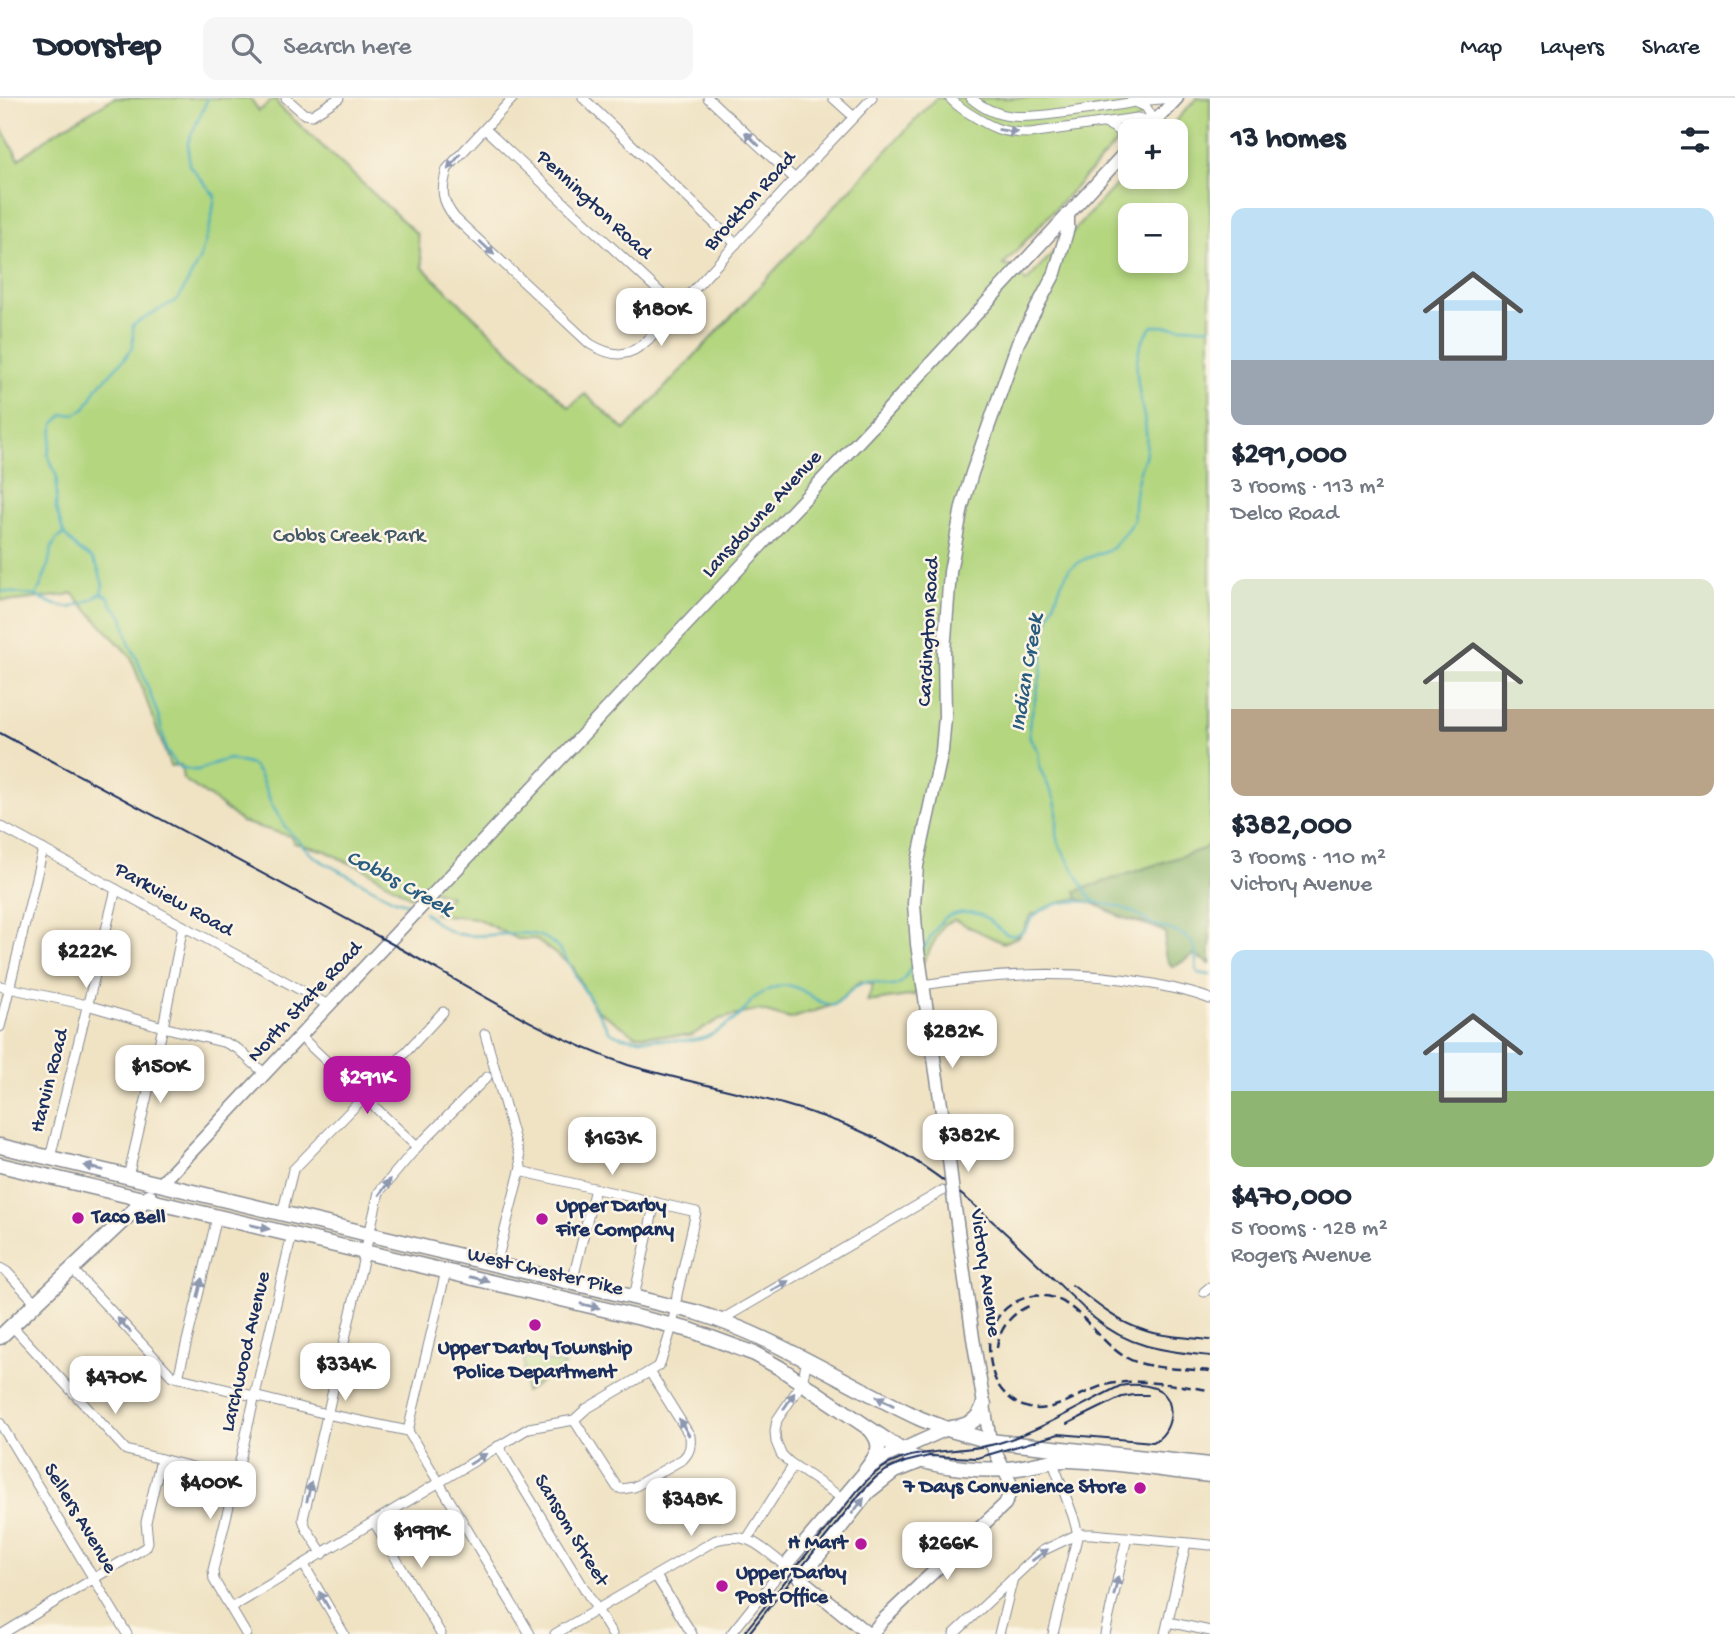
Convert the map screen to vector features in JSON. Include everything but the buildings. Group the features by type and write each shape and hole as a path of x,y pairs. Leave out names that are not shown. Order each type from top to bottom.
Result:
{"main road":[{"name":"West Chester Pike","path":"0,1146 721,1320 762,1337 909,1414 947,1429 1054,1455"},
{"name":"West Chester Pike","path":"0,1165 709,1336 755,1354 780,1368 901,1450 923,1461 1004,1469 1054,1455"},
{"path":"0,1337 160,1185"},
{"path":"523,1290 527,1272"},
{"path":"947,1429 974,1421 982,1412 984,1404"},
{"path":"866,1470 879,1448 878,1439 870,1429"},
{"path":"1054,1455 1210,1465"},
{"path":"1054,1455 1073,1460 1210,1475"}],"street":[{"path":"286,98 304,114 312,115 339,98"},
{"path":"485,129 513,98"},
{"path":"583,98 736,244"},
{"path":"708,98 795,179"},
{"path":"833,98 854,117"},
{"name":"Brockton Road","path":"485,129 447,169 443,197 447,207 455,218 590,344 604,353 618,355 642,346 872,98"},
{"path":"950,98 989,127 1014,133 1118,120"},
{"path":"971,98 986,109 1014,117 1050,115 1175,98"},
{"path":"1157,119 1175,98"},
{"path":"1135,102 1146,107 1148,119"},
{"path":"1102,122 1118,130"},
{"name":"Pennington Road","path":"485,129 678,309"},
{"name":"Lansdowne Avenue","path":"420,909 886,412 1118,160"},
{"name":"Cardington Road","path":"917,944 914,891 942,751 946,692 944,652 954,542 972,472 1018,343 1055,273 1068,228 1068,214"},
{"name":"Parkview Road","path":"0,826 330,1006"},
{"path":"0,1027 5,987 43,849"},
{"name":"Harvin Road","path":"51,1158 116,889"},
{"name":"North State Road","path":"160,1185 420,909"},
{"path":"128,1177 183,926"},
{"name":"Victory Avenue","path":"917,944 949,1159 948,1192 990,1441 1004,1469"},
{"path":"922,980 1082,974 1141,982 1210,999"},
{"path":"5,987 87,1005 226,1043 238,1049 265,1074"},
{"path":"282,1214 293,1170 443,1012"},
{"path":"485,1034 520,1159 520,1171 496,1265"},
{"path":"300,1037 417,1147"},
{"path":"323,1554 303,1519 379,1192 417,1147 487,1077"},
{"path":"231,1608 529,1428 574,1420 586,1409 659,1366 672,1326 696,1212 520,1171"},
{"path":"572,1283 595,1188"},
{"path":"721,1320 948,1192"},
{"path":"634,1297 655,1202"},
{"path":"178,1378 217,1217"},
{"name":"Larchwood Avenue","path":"246,1634 214,1580 213,1570 292,1234"},
{"path":"0,1268 36,1303"},
{"path":"72,1269 167,1372 178,1378 408,1431"},
{"path":"446,1271 408,1431 530,1634"},
{"path":"12,1326 126,1450 236,1478"},
{"path":"807,1360 802,1383 779,1416 775,1431 778,1449 793,1466 842,1499"},
{"path":"574,1420 617,1487 622,1489 635,1487 683,1459 688,1455 690,1436 650,1372"},
{"name":"Sellers Avenue","path":"0,1423 127,1634"},
{"path":"731,1634 866,1470 877,1461 947,1429"},
{"name":"Sansom Street","path":"498,1446 612,1634"},
{"path":"1053,1634 1078,1534 1054,1455"},
{"path":"2,1634 146,1547 146,1522 161,1459"},
{"path":"801,1579 869,1492 893,1473 923,1461"},
{"path":"747,1539 793,1466"},
{"path":"555,1634 716,1541 733,1536 747,1539 762,1547 869,1634 1007,1501 1010,1486 1004,1469"},
{"path":"374,1522 441,1634"},
{"path":"954,1634 1042,1552 1078,1534 1210,1545"},
{"path":"1105,1634 1127,1537"},
{"path":"1165,1634 1186,1543"},
{"path":"304,1565 344,1634"},
{"path":"656,1576 692,1634"},
{"path":"999,1634 1013,1577"},
{"path":"1168,1622 1210,1631"}],"green space":[{"name":"Cobbs Creek Park","path":"114,98 250,98 259,111 275,98 279,106 417,234 423,268 569,407 585,394 625,430 936,98 1158,98 1139,119 1118,119 1118,141 1003,265 1014,268 1026,282 1118,183 1118,189 1188,189 1188,119 1177,119 1197,98 1210,98 1210,964 1194,955 1173,967 1165,951 1166,933 1089,902 1073,899 1031,915 1020,936 1003,943 955,920 944,924 919,969 915,995 867,1002 873,985 861,981 833,1005 790,1019 759,1010 720,1019 690,1036 635,1035 594,1008 573,967 535,939 517,939 476,918 434,914 450,896 421,886 411,897 361,867 326,851 294,843 290,836 242,822 183,779 181,765 170,766 131,657 72,593 15,601 0,600 0,126 19,159 57,131"},
{"path":"1210,844 1210,964 1194,955 1173,967 1165,955 1166,933 1078,899 1076,891 1203,849"},
{"path":"524,1359 566,1365 525,1392"}],"waterway":[{"path":"101,593 103,585 98,568 92,558 78,550 64,534 56,509 57,477 48,455 54,424 63,415 75,414 85,409 97,388 133,347 133,325 178,299 200,258 211,222 215,196 189,165 188,142 208,98"},
{"name":"Indian Creek","path":"1095,903 1060,846 1055,800 1040,769 1038,751 1030,738 1029,725 1041,674 1046,627 1061,584 1070,568 1113,548 1134,520 1136,486 1146,451 1137,371 1143,340 1153,326 1210,327"},
{"path":"36,596 54,545 64,534"},
{"name":"Cobbs Creek","path":"0,591 36,596 70,608 101,593 109,597 123,617 129,643 159,718 166,750 174,762 180,767 192,770 229,759 252,765 286,828 311,854 393,899 416,906"},
{"name":"Cobbs Creek","path":"923,950 942,921 953,914 979,914 1005,933 1015,935 1022,933 1033,917 1049,907 1059,903 1093,902 1127,909 1148,922 1182,935 1194,945 1198,973 1210,975"},
{"name":"Cobbs Creek","path":"424,912 442,927 455,933 478,936 529,934 550,941 564,956 609,1031 632,1038 680,1041 701,1039 728,1024 757,996 780,986 795,987 820,1002 834,1005 866,982 891,986 899,984 915,961"}],"tram line":[{"path":"0,733 564,1039 628,1065 831,1119 892,1147 955,1189 1107,1328 1134,1342 1210,1356"},
{"path":"1072,1285 1110,1314 1135,1327 1162,1335 1210,1340"},
{"path":"743,1634 858,1490 887,1465 919,1454 969,1449 1017,1437 1120,1386 1140,1385 1155,1388 1165,1395 1169,1402 1168,1425 1165,1432 1153,1442 1059,1434 977,1458 929,1456 887,1470 861,1493 748,1634"},
{"path":"1067,1424 1122,1397 1148,1395"}],"railway":[{"path":"1210,1371 1135,1362 1115,1350 1070,1307 1058,1299 1044,1296 1028,1297 1009,1306 998,1317 990,1334 990,1354 996,1381 1008,1397 1024,1407 1050,1407 1115,1383 1151,1382 1210,1390"},
{"path":"997,1348 1008,1321 1019,1311 1032,1305"}],"place":[{"name":"Taco Bell","path":"78,1218"},
{"name":"Upper Darby Fire Company","path":"542,1219"},
{"name":"Upper Darby Township Police Department","path":"535,1325"},
{"name":"7 Days Convenience Store","path":"1140,1488"},
{"name":"H Mart","path":"861,1544"},
{"name":"Upper Darby Post Office","path":"722,1586"}]}
